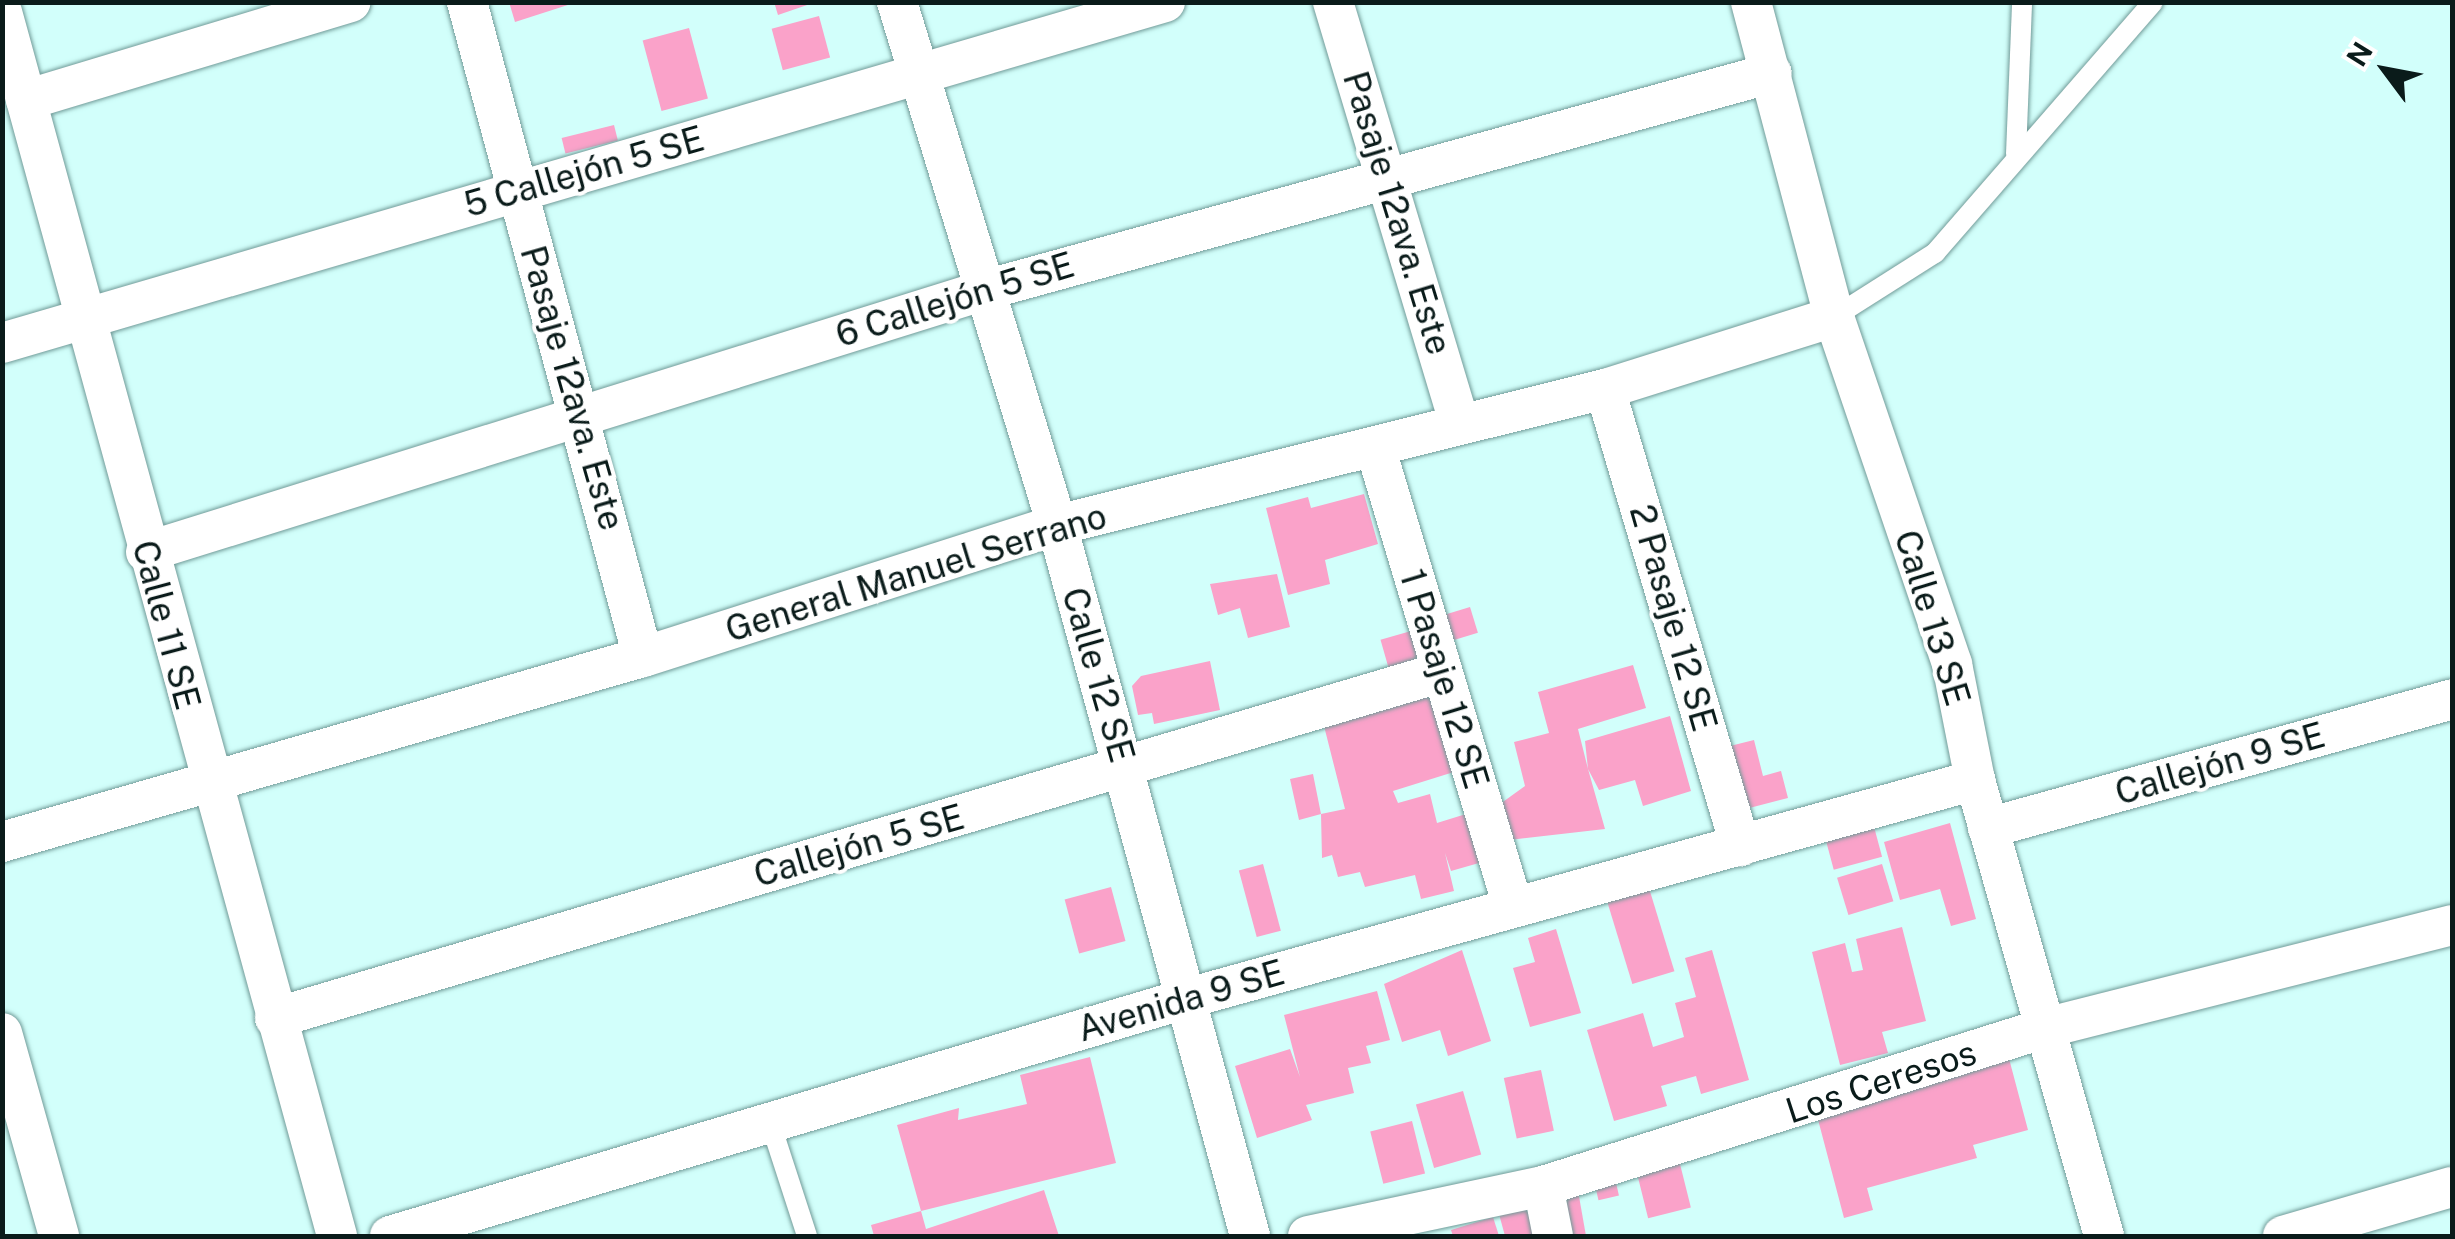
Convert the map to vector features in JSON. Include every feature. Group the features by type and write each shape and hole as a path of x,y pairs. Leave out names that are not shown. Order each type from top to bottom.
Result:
{"street":[{"path":"26,100 352,2"},
{"name":"Pasaje 12ava. Este","path":"467,2 516,192 582,413 644,657"},
{"name":"Calle 12 SE","path":"896,2 1056,525 1250,1236"},
{"name":"5 Callejón 5 SE","path":"2,343 1165,2"},
{"name":"Pasaje 12ava. Este","path":"1333,2 1388,173 1460,424"},
{"name":"Calle 13 SE","path":"1752,2 1834,317 1952,664 1975,780 2104,1236"},
{"name":"Calle 11 SE","path":"2,12 208,781 337,1236"},
{"name":"6 Callejón 5 SE","path":"146,552 984,290 1388,173 1772,73"},
{"name":"General Manuel Serrano","path":"2,842 644,657 1056,525 1376,450 1460,424 1605,389 1834,317"},
{"name":"2 Pasaje 12 SE","path":"1605,389 1740,846"},
{"name":"1 Pasaje 12 SE","path":"1376,450 1513,908"},
{"name":"Callejón 5 SE","path":"275,1018 1442,672"},
{"name":"Callejón 9 SE","path":"1988,828 2452,699"},
{"name":"Avenida 9 SE","path":"390,1236 1188,998 1975,780"},
{"name":"Los Ceresos","path":"1308,1236 1543,1186 2045,1028 2452,924"},
{"path":"2,1032 59,1236"},
{"path":"1543,1186 1553,1236"},
{"path":"2283,1236 2340,1229 2452,1187"}],"lane":[{"path":"2016,154 2022,2"},
{"path":"1834,317 1935,254 2016,154 2153,2"},
{"path":"771,1125 807,1236"}],"building":[{"path":"509,2 574,2 574,3 515,22"},
{"path":"774,2 813,2 813,3 778,15"},
{"path":"819,16 830,58 783,70 772,29"},
{"path":"689,28 708,99 662,111 643,40"},
{"path":"614,125 618,141 565,154 562,138"},
{"path":"1364,494 1378,544 1325,560 1330,584 1288,595 1266,508 1308,497 1311,508"},
{"path":"1277,574 1290,627 1248,638 1240,608 1218,615 1210,584"},
{"path":"1470,607 1478,633 1449,642 1441,616"},
{"path":"1418,629 1428,663 1390,673 1381,640"},
{"path":"1210,661 1220,710 1154,724 1152,713 1138,715 1132,686 1141,676"},
{"path":"1633,665 1646,708 1578,729 1605,829 1509,840 1500,804 1525,786 1514,742 1549,733 1538,692"},
{"path":"1432,692 1457,771 1393,791 1398,803 1430,794 1437,823 1466,814 1479,863 1451,871 1445,853 1454,891 1421,899 1415,875 1365,887 1360,872 1338,877 1332,855 1322,858 1321,814 1345,809 1324,726"},
{"path":"1670,716 1691,791 1643,806 1635,780 1599,790 1588,769 1585,741"},
{"path":"1754,740 1763,776 1781,771 1788,798 1734,812 1718,749"},
{"path":"1313,774 1321,814 1299,820 1290,779"},
{"path":"1873,823 1882,857 1834,870 1825,836"},
{"path":"1950,823 1976,919 1951,926 1940,889 1900,900 1884,842"},
{"path":"1263,864 1281,931 1257,937 1239,870"},
{"path":"1882,864 1893,901 1848,915 1837,878"},
{"path":"1111,887 1125,941 1079,954 1065,899"},
{"path":"1649,888 1674,971 1632,984 1607,901"},
{"path":"1902,927 1926,1021 1882,1032 1888,1053 1840,1065 1812,952 1845,943 1852,972 1863,970 1856,939"},
{"path":"1556,929 1581,1013 1530,1027 1513,968 1535,962 1528,938"},
{"path":"1462,950 1491,1041 1448,1056 1440,1030 1402,1042 1384,984"},
{"path":"1712,950 1749,1080 1701,1094 1696,1076 1661,1086 1667,1106 1614,1121 1587,1030 1643,1013 1653,1047 1684,1037 1675,1003 1696,997 1685,958"},
{"path":"1377,991 1390,1040 1366,1046 1371,1063 1348,1068 1354,1093 1306,1105 1312,1120 1257,1138 1235,1066 1290,1049 1300,1077 1284,1015"},
{"path":"2007,1051 2028,1130 1973,1145 1977,1158 1867,1188 1873,1210 1844,1218 1816,1112"},
{"path":"1090,1057 1116,1163 921,1211 897,1125 959,1108 958,1120 1027,1104 1020,1075"},
{"path":"1541,1070 1554,1131 1517,1139 1504,1078"},
{"path":"1463,1091 1481,1154 1434,1168 1416,1105"},
{"path":"1412,1121 1425,1173 1383,1184 1370,1131"},
{"path":"1679,1160 1691,1208 1648,1218 1636,1171"},
{"path":"1614,1174 1619,1195 1598,1200 1594,1179"},
{"path":"1577,1185 1586,1236 1564,1236 1546,1191"},
{"path":"1044,1190 1059,1236 874,1236 871,1225 921,1211 926,1229"},
{"path":"1538,1203 1547,1236 1505,1236 1499,1214"},
{"path":"1493,1217 1499,1236 1453,1236 1451,1230"}]}
